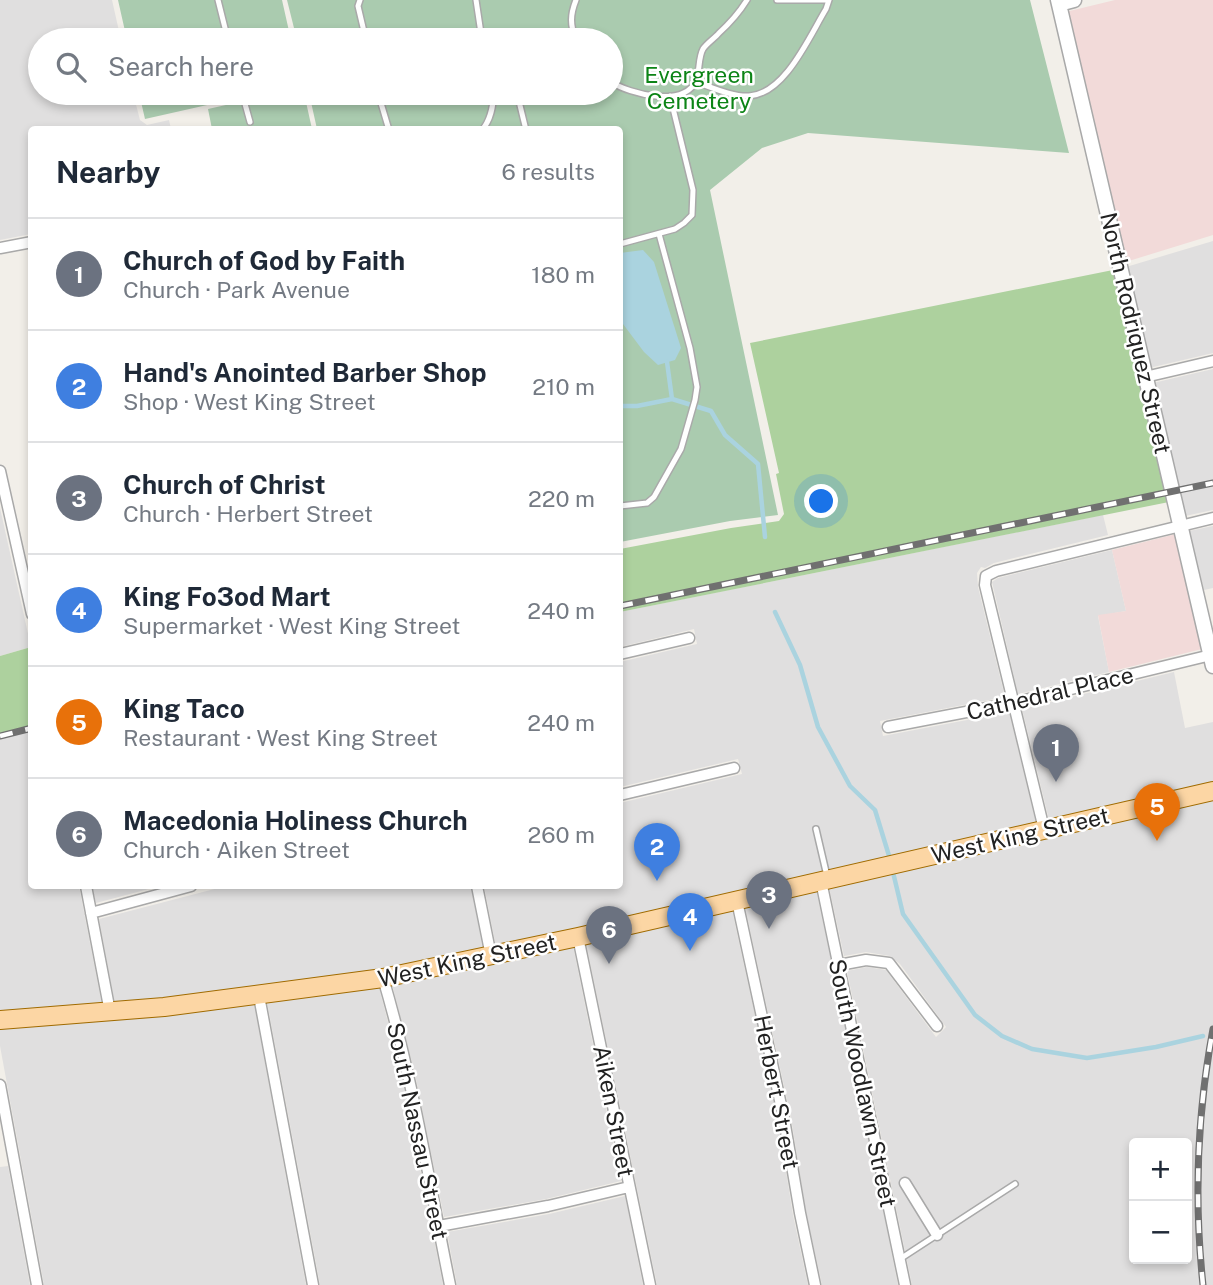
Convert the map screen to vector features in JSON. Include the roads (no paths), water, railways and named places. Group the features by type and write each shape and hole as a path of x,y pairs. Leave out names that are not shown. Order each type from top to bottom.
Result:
{"main road":[{"name":"West King Street","path":"0,1020 110,1012 259,996 383,978 578,937 1213,791"}],"street":[{"path":"1059,2 1074,0"},
{"name":"North Rodriquez Street","path":"1059,2 1212,661"},
{"path":"0,248 28,243"},
{"path":"1145,377 1213,361"},
{"path":"0,471 3,500 28,598"},
{"path":"1044,829 985,585 986,576 996,571 1213,518"},
{"path":"623,653 689,638"},
{"name":"Cathedral Place","path":"888,727 1212,661"},
{"path":"623,794 734,768"},
{"name":"South Woodlawn Street","path":"824,880 905,1285"},
{"path":"87,889 110,1012"},
{"path":"91,913 180,889"},
{"path":"478,889 491,956"},
{"name":"Herbert Street","path":"737,901 782,1107 815,1285"},
{"name":"Aiken Street","path":"578,937 650,1285"},
{"path":"839,965 866,960 889,963 937,1026"},
{"name":"South Nassau Street","path":"383,978 409,1076 450,1285"},
{"path":"259,996 313,1285"},
{"path":"0,1085 37,1285"},
{"path":"0,1159 13,1157"},
{"path":"905,1183 937,1235"},
{"path":"439,1226 548,1206 629,1187"}],"lane":[{"path":"218,0 225,28"},
{"path":"360,0 358,6 363,28"},
{"path":"476,0 480,28"},
{"path":"573,28 571,11 576,0"},
{"path":"623,88 632,92 670,96 682,93 696,82 703,49 738,15 747,0"},
{"path":"696,82 746,96 772,88 785,74 826,9 828,0 777,0"},
{"path":"623,243 659,234 684,223 692,215 693,191 670,96"},
{"path":"245,105 250,122"},
{"path":"382,105 388,126"},
{"path":"485,126 493,105"},
{"path":"520,105 525,126"},
{"path":"623,506 647,503 654,497 681,449 697,387 690,348 659,234"},
{"path":"816,829 824,880"},
{"path":"900,1259 1015,1184"}],"water":[{"path":"643,250 654,262 681,348 675,360 658,365 644,352 623,324 623,253"}],"waterway":[{"path":"667,362 672,399"},
{"path":"623,406 672,399 711,411 725,435 758,464 765,537"},
{"path":"775,612 800,665 818,727 850,786 875,810 890,859"},
{"path":"892,868 903,914 975,1015 1002,1036 1032,1049 1087,1058 1203,1036"}],"railway":[{"path":"623,605 1213,483"},
{"path":"0,736 28,729"},
{"path":"1203,1285 1198,1189 1200,1125 1213,1029"}],"place":[{"name":"Church of God by Faith","path":"1056,782"},
{"name":"King Taco","path":"1157,841"},
{"name":"Hand's Anointed Barber Shop","path":"657,881"},
{"name":"Church of Christ","path":"769,929"},
{"name":"King Fo3od Mart","path":"690,951"},
{"name":"Macedonia Holiness Church","path":"609,964"}],"park label":[{"name":"Evergreen Cemetery","path":"699,87"}]}
